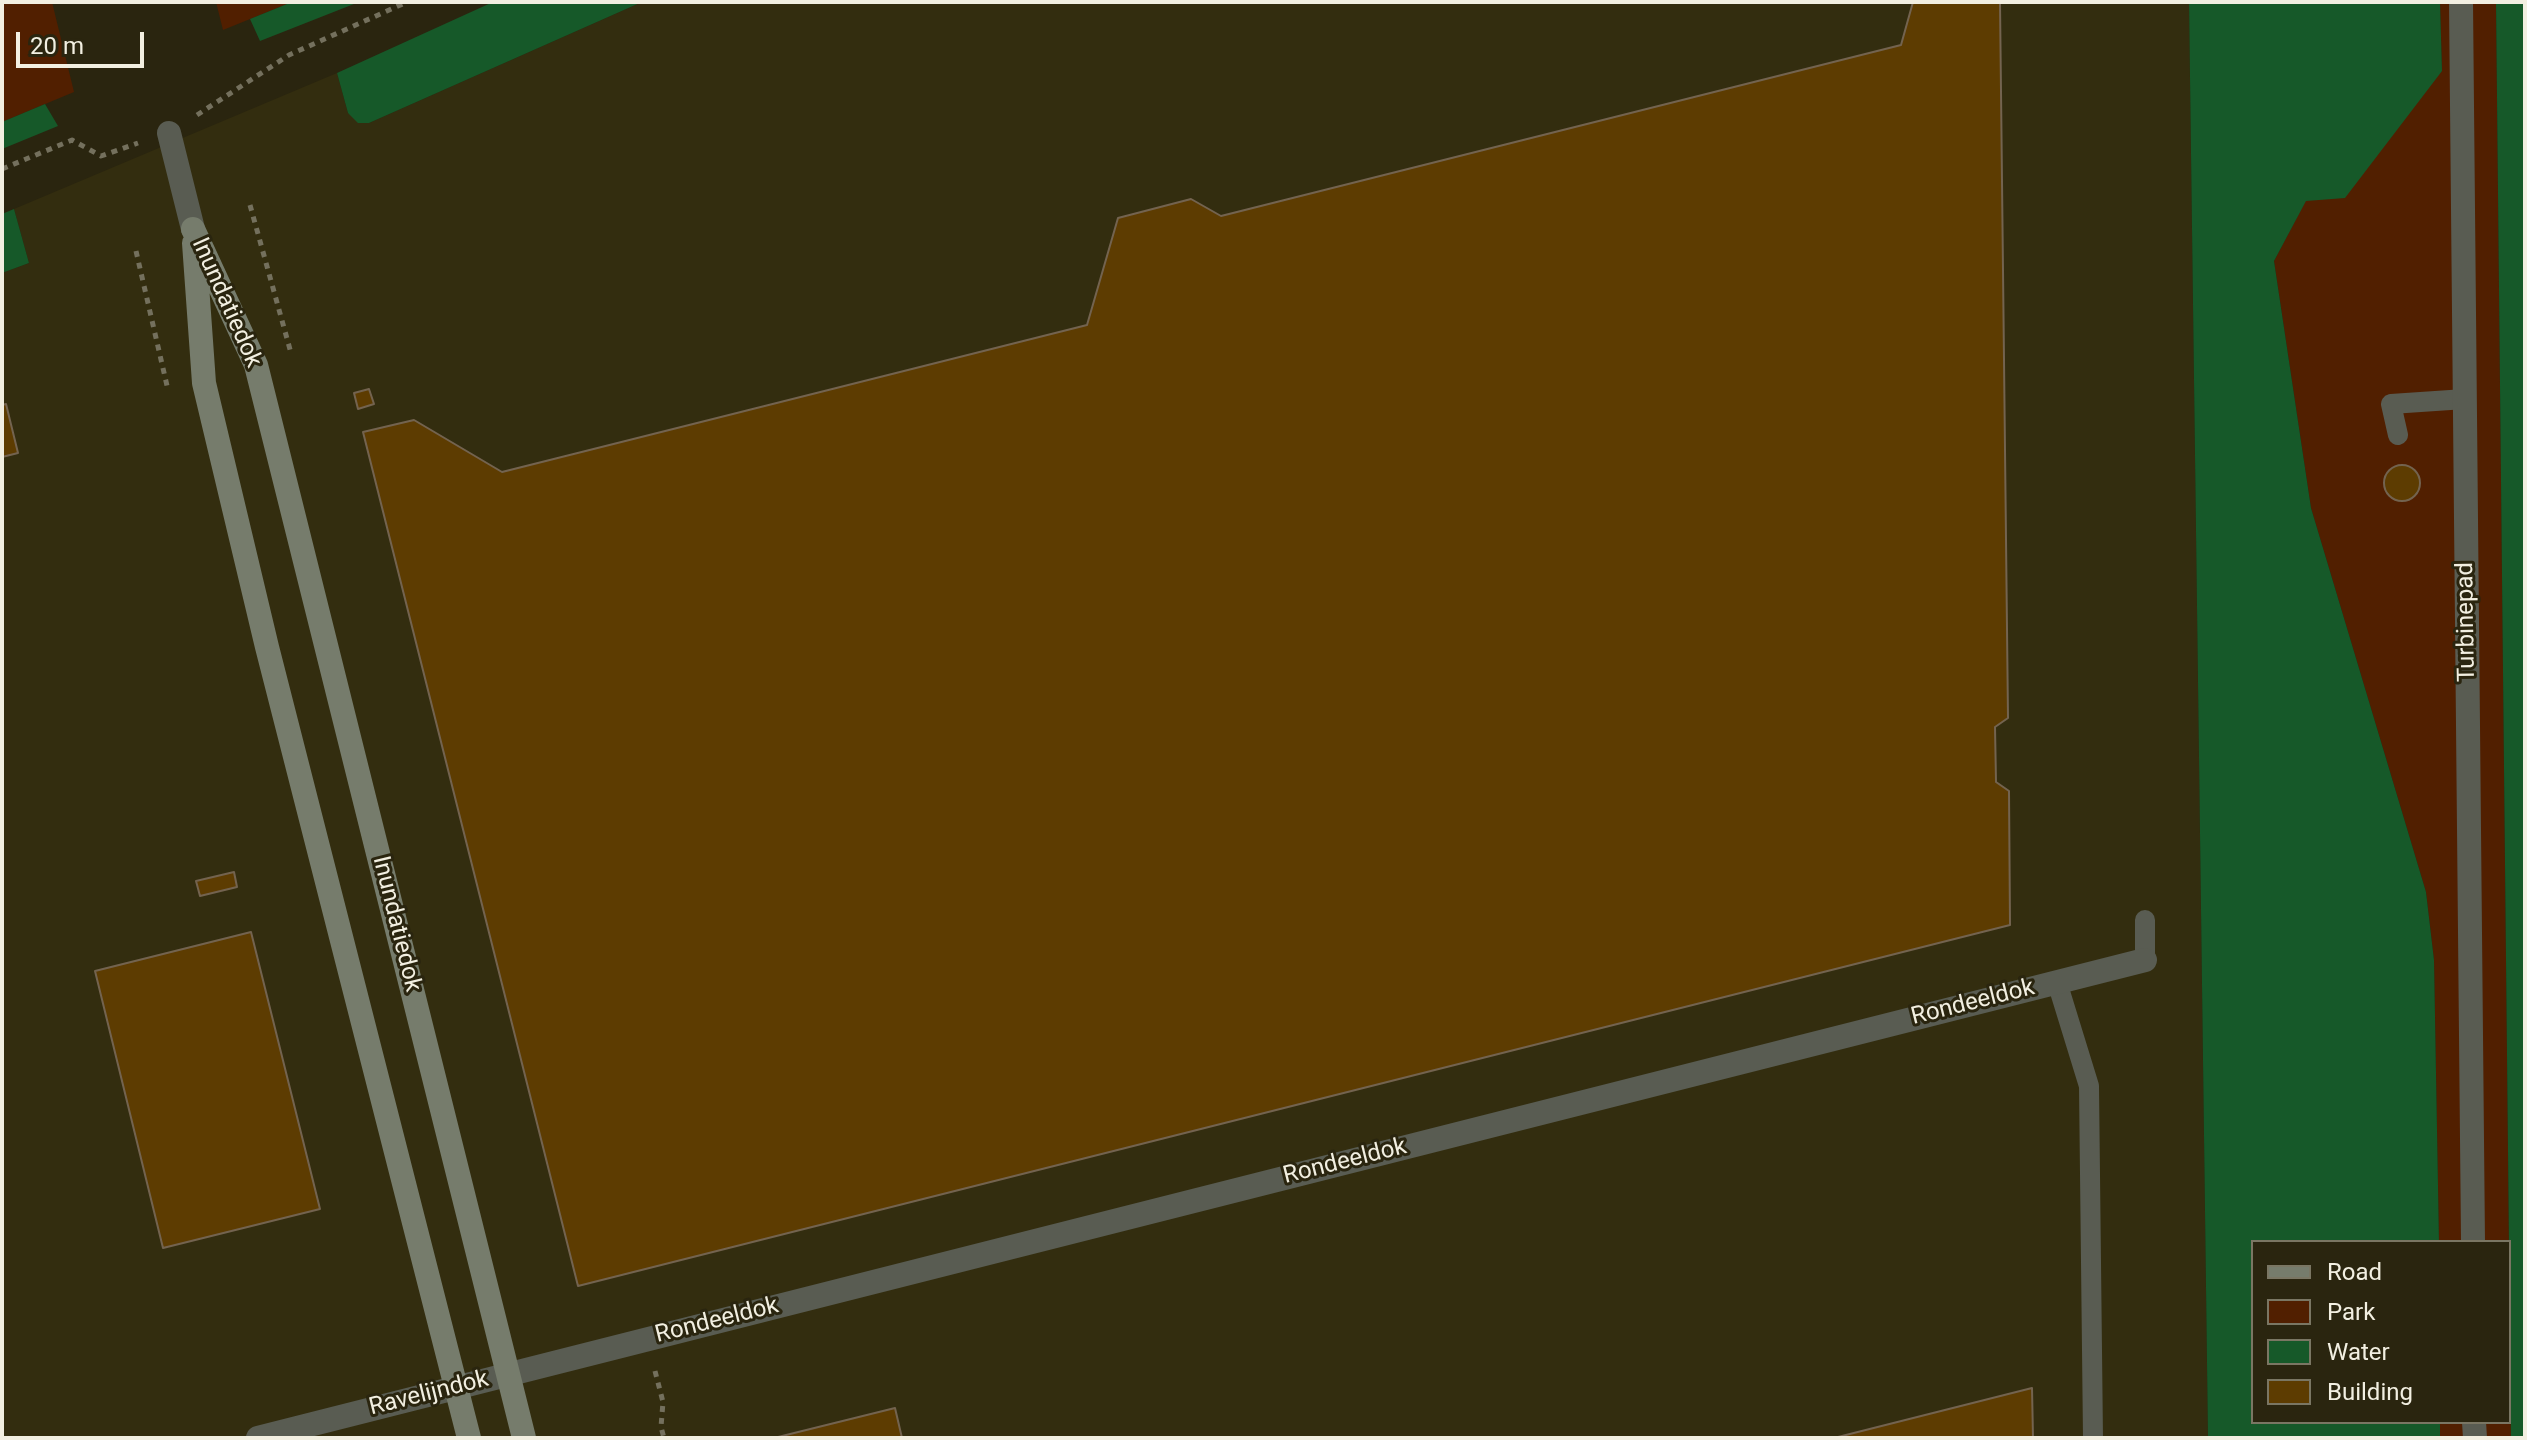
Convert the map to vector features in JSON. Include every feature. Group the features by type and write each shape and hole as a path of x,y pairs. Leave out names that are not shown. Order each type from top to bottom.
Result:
{"street":[{"name":"Turbinepad","path":"2461,2 2473,1240"},
{"path":"169,133 193,229"},
{"name":"Inundatiedok","path":"193,229 256,365 524,1438"},
{"name":"Inundatiedok","path":"193,229 204,383 271,663 469,1438"},
{"name":"Rondeeldok","path":"507,1374 2145,960"},
{"name":"Ravelijndok","path":"258,1438 507,1374"}],"lane":[{"path":"2398,435 2391,404 2465,399"},
{"name":"Rondeeldok","path":"2145,920 2145,960"},
{"path":"2057,982 2089,1086 2093,1438"}],"path":[{"path":"2,169 72,140 101,156 169,133 289,55 407,2"},
{"path":"646,1339 663,1402 661,1427 664,1438"}],"shaded area":[{"path":"642,2 2189,2 2208,1438 2,1438 2,273 29,263 14,209 337,73 348,113 369,123"}],"green space":[{"path":"2,2 52,2 74,92 2,122"},
{"path":"216,2 292,2 223,30"},
{"path":"2440,2 2496,2 2509,1240 2439,1240 2434,960 2426,892 2311,508 2274,261 2306,200 2442,71"},
{"path":"2440,1424 2511,1424 2511,1438 2440,1438"}],"water":[{"path":"292,2 359,2 260,41 250,19"},
{"path":"493,2 642,2 369,123 358,123 348,113 337,73"},
{"path":"2189,2 2440,2 2442,71 2345,198 2306,201 2274,261 2311,508 2426,892 2434,960 2439,1240 2251,1240 2251,1424 2440,1424 2440,1438 2208,1438"},
{"path":"2496,2 2525,2 2525,1438 2511,1438"},
{"path":"45,104 58,126 2,149 2,122"},
{"path":"14,209 29,263 2,273 2,214"}],"building":[{"path":"1913,2 2000,2 2008,718 1995,727 1996,782 2009,791 2010,925 578,1286 363,432 414,420 502,472 1087,325 1118,218 1191,199 1221,216 1901,45"},
{"path":"369,389 374,404 358,409 354,393"},
{"path":"6,404 18,453 2,457 2,405"},
{"path":"2402,465 2415,470 2420,483 2415,496 2402,501 2389,496 2384,483 2389,470"},
{"path":"234,872 237,887 200,896 196,881"},
{"path":"251,932 320,1209 163,1248 95,971"},
{"path":"2032,1388 2033,1438 1834,1438"},
{"path":"895,1408 902,1438 774,1438"}]}
